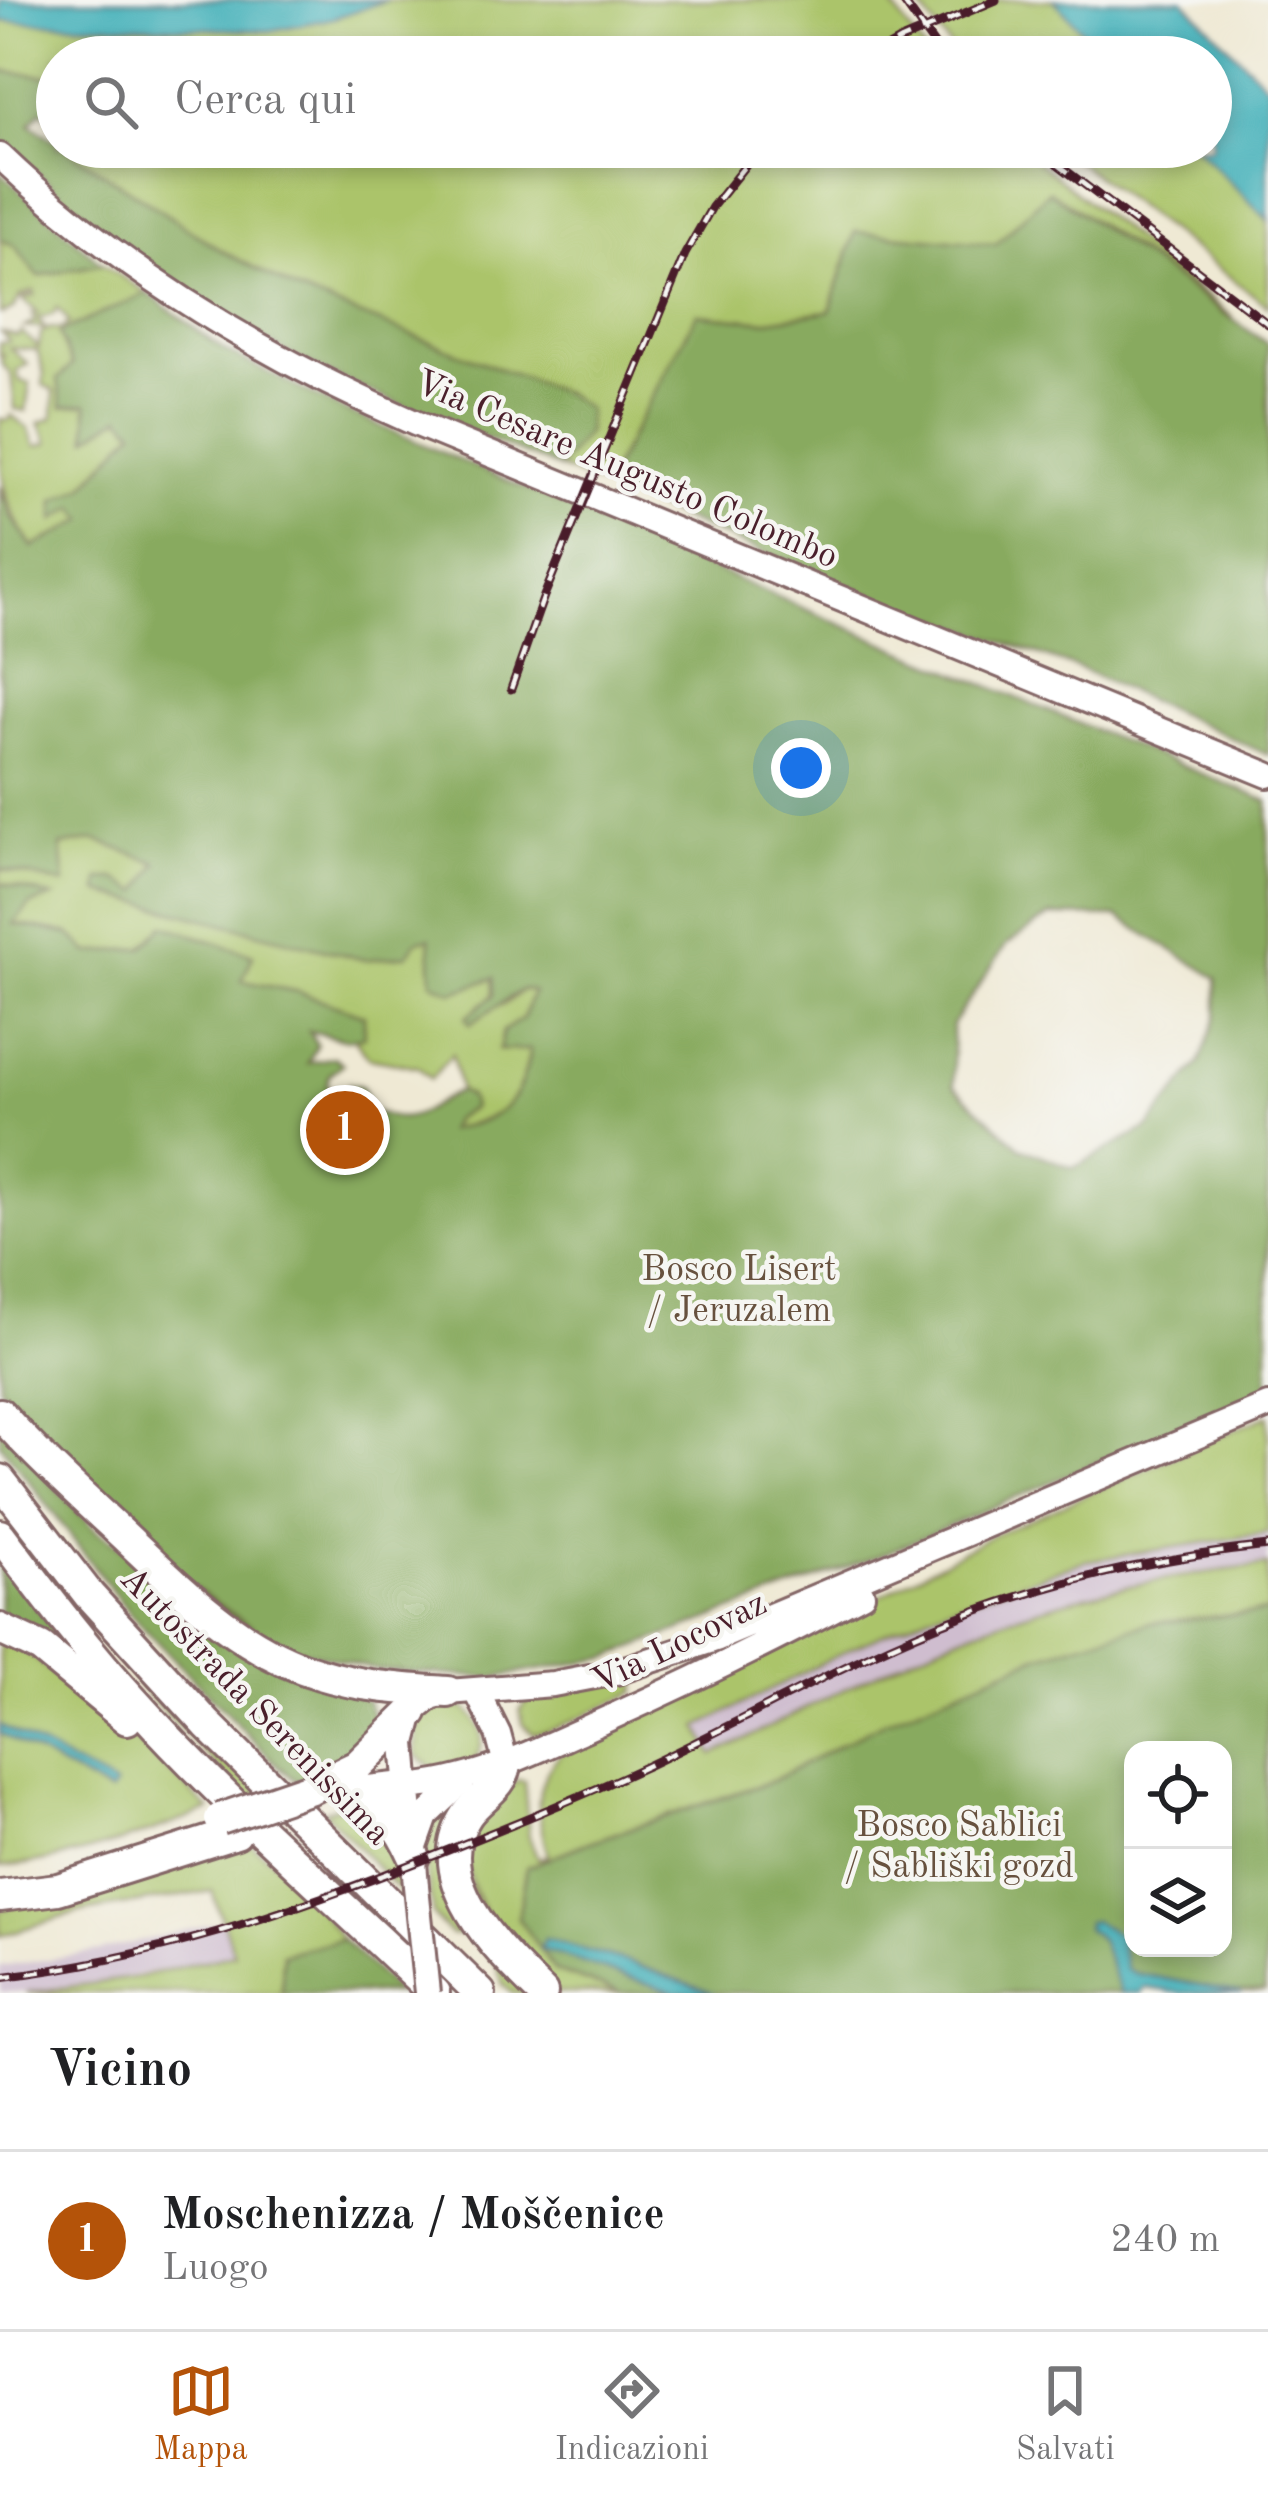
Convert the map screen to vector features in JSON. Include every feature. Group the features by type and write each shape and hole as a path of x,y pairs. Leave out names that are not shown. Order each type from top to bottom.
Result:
{"highway":[{"path":"0,1414 55,1473 175,1585 246,1640 320,1674 390,1688 463,1692"},
{"name":"Autostrada Serenissima","path":"0,1480 89,1595 207,1724 478,1991"},
{"path":"0,1535 52,1606 226,1815"},
{"path":"0,1629 41,1648 83,1679 226,1815 430,1993"},
{"path":"316,1794 357,1766 412,1712"},
{"path":"506,1764 502,1778 464,1819 454,1843 456,1873 482,1929 542,1993"},
{"path":"0,1878 106,1858 226,1815 316,1794 405,1787"},
{"path":"355,1792 395,1821 415,1871"},
{"path":"0,1896 58,1889 226,1815"}],"main road":[{"name":"Via Cesare Augusto Colombo","path":"0,155 132,265 236,335 294,367 436,431 1268,775"},
{"name":"Via Locovaz","path":"412,1712 431,1696 553,1684 616,1672 718,1638 1268,1406"},
{"name":"Via Locovaz","path":"405,1787 468,1777 506,1764 674,1689 974,1532"},
{"path":"463,1692 498,1734 506,1764"},
{"path":"412,1712 404,1743 405,1787 430,1993"},
{"path":"415,1871 426,1816 468,1777"}],"shaded area":[{"path":"1268,1533 1268,1565 1187,1573 1103,1590 1012,1617 921,1653 712,1756 699,1726 853,1647 944,1608 1085,1561"},
{"path":"224,1921 235,1954 64,1990 0,1993 0,1967 99,1951"}],"green space":[{"path":"387,0 888,0 914,36 36,36 36,75 0,71 0,21 269,31 334,18"},
{"path":"915,0 1054,0 1087,36 942,36"},
{"path":"0,71 36,75 36,117 30,124 36,128 36,168 96,168 219,249 299,292 566,394 587,409 587,432 559,468 349,383 282,350 208,306 137,255 0,137"},
{"path":"96,168 1045,168 1234,318 1050,191 996,245 855,232 830,311 764,321 697,314 612,470 626,495 559,468 587,432 454,352 299,292 219,249"},
{"path":"1086,168 1216,168 1268,220 1268,306"},
{"path":"0,172 102,264 38,276 15,246 0,239"},
{"path":"1049,191 1268,344 1268,755 1080,669 830,581 626,495 612,471 697,314 764,321 830,311 855,232 996,244"},
{"path":"0,239 15,246 38,276 102,264 147,293 60,333 87,403 88,436 121,416 135,430 83,487 56,500 75,506 85,520 33,547 4,486 0,419 9,420 11,415 28,428 36,446 49,443 39,423 53,418 54,391 43,385 37,350 10,348 28,364 17,371 20,381 30,383 26,411 15,409 11,375 1,363 4,354 0,355 0,343 9,341 1,332 17,336 21,332 39,347 41,333 62,329 69,322 57,308 54,314 38,319 45,328 25,327 35,321 32,314 38,313 22,299 35,295 34,291 20,296 14,309 0,314"},
{"name":"Bosco Lisert / Jeruzalem","path":"147,293 226,351 343,410 910,654 1268,801 1268,1389 886,1553 607,1658 492,1678 378,1670 277,1644 187,1583 88,1490 0,1388 0,883 53,897 30,905 13,924 70,934 89,953 143,948 164,925 253,955 242,981 299,992 364,1015 364,1036 347,1040 309,1031 317,1045 308,1063 334,1057 343,1064 329,1075 327,1087 352,1097 349,1084 362,1086 371,1110 386,1116 418,1114 460,1091 469,1097 472,1108 454,1119 448,1130 483,1121 514,1097 530,1050 499,1050 503,1031 523,1018 533,992 523,989 470,1024 466,1017 493,996 494,978 453,992 432,982 430,938 417,941 407,955 365,960 99,892 100,879 116,879 139,892 158,863 95,840 61,846 65,884 0,869 0,485 11,517 33,547 85,520 75,507 55,520 55,500 84,487 135,430 121,416 88,438 87,404 62,407 58,379 72,365 59,333","holes":["1050,916 1118,917 1217,978 1217,1016 1200,1062 1148,1128 1073,1168 1020,1147 954,1086 952,1025 1007,944"]},
{"path":"95,840 158,863 139,892 100,893 262,932 417,941 430,937 495,977 493,996 467,1017 507,1003 523,989 534,992 523,1018 499,1049 530,1049 514,1098 495,1114 447,1131 469,1097 460,1091 452,1054 431,1079 418,1067 369,1058 354,1039 364,1036 299,992 241,981 253,955 164,926 143,948 89,953 70,934 12,923 30,905 51,897 0,883 0,869 64,883 61,846"},
{"path":"1268,1415 1268,1533 1085,1561 944,1608 853,1647 699,1727 713,1755 899,1662 976,1630 1046,1606 1140,1584 1268,1565 1268,1612 1148,1623 885,1721 772,1781 527,1867 518,1918 555,1971 622,1993 554,1993 488,1918 469,1872 466,1848 471,1825 485,1805 518,1780 524,1781 529,1837 538,1858 548,1856 539,1801 545,1776 563,1752 841,1617 985,1539"},
{"path":"0,1427 96,1530 368,1702 374,1719 358,1754 297,1782 274,1762 129,1613 0,1443"},
{"path":"32,1543 263,1793 248,1799 149,1696 39,1564"},
{"path":"0,1559 80,1662 0,1620"},
{"name":"Bosco Sablici / Sabliški gozd","path":"1268,1612 1265,1991 1234,1992 1135,1973 1126,1969 1119,1935 1100,1939 1121,1993 714,1993 544,1939 541,1949 677,1993 622,1993 555,1971 518,1918 527,1867 772,1781 885,1721 1038,1656 1148,1623"},
{"path":"0,1638 18,1645 127,1732 210,1810 81,1853 0,1867 0,1733 109,1793 114,1787 0,1725"},
{"path":"630,1677 637,1684 636,1692 547,1732 533,1734 523,1724 520,1710 530,1698"},
{"path":"440,1705 465,1708 476,1720 482,1740 473,1762 439,1773 416,1755 417,1721"},
{"path":"485,1779 444,1842 530,1993 512,1993 503,1985 497,1964 470,1935 451,1935 433,1915 423,1850 430,1826"},
{"path":"357,1803 400,1842 406,1898 324,1811"},
{"path":"245,1840 295,1877 342,1939 283,1954 282,1993 26,1993 138,1977 234,1954 212,1891 77,1913 0,1936 0,1910"},
{"path":"342,1939 398,1993 282,1993 283,1954"}],"water":[{"path":"0,0 387,0 334,18 269,31 0,21"},
{"path":"1054,0 1184,0 1219,36 1087,36"},
{"path":"1232,49 1268,86 1268,220 1216,168 1232,168"},
{"path":"0,1725 115,1786 110,1793 0,1733"},
{"path":"1087,1922 1119,1935 1126,1968 1135,1973 1242,1993 1145,1988 1141,1993 1121,1993 1100,1939 1086,1928"},
{"path":"544,1939 714,1993 677,1993 540,1949"}],"railway":[{"path":"902,0 928,36"},
{"path":"910,36 996,0"},
{"path":"511,689 544,596 685,254 712,207 743,168"},
{"path":"1063,168 1268,324"},
{"path":"0,1977 166,1946 270,1916 375,1878 586,1793 883,1649 1004,1601 1115,1571 1268,1546"}],"place":[{"name":"Moschenizza / Moščenice","path":"345,1130"}]}
